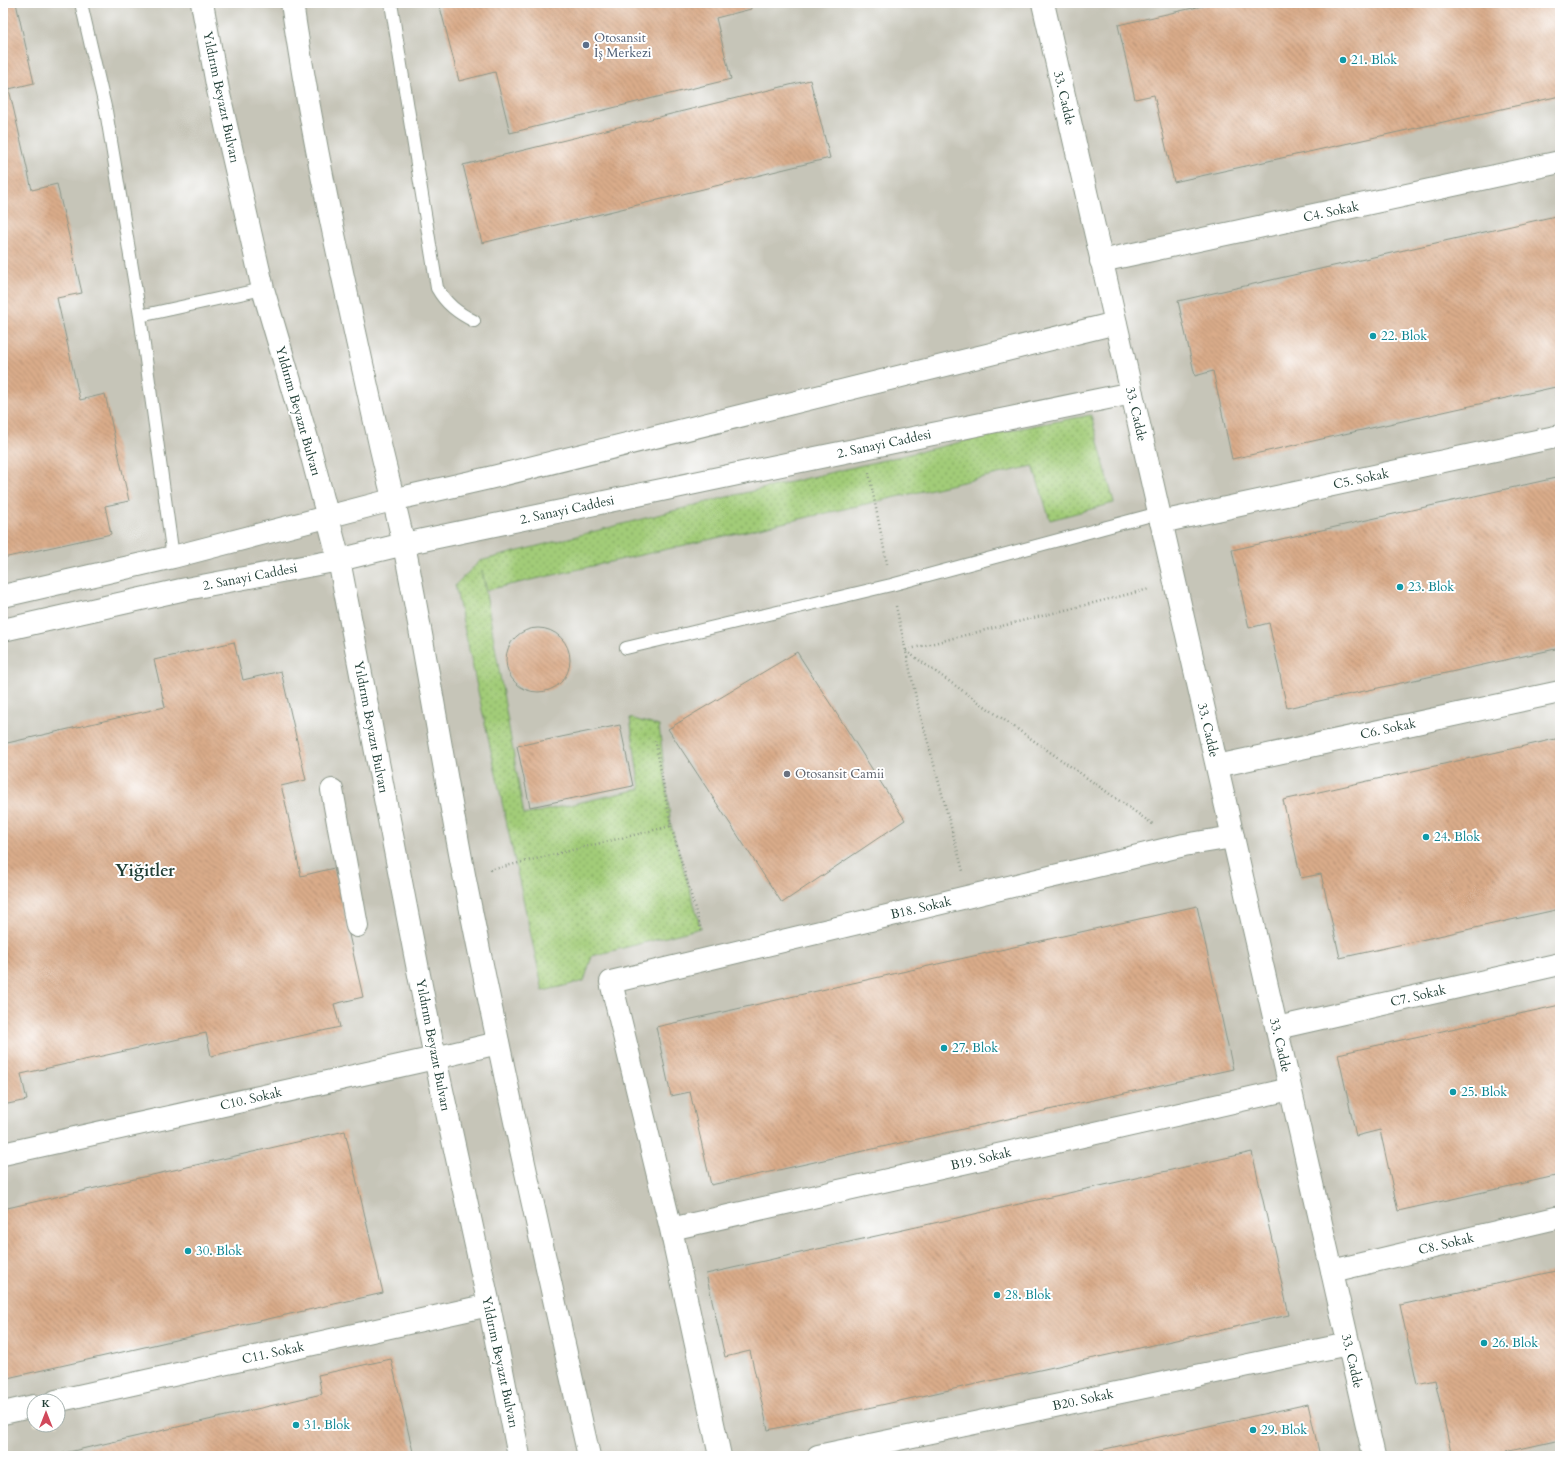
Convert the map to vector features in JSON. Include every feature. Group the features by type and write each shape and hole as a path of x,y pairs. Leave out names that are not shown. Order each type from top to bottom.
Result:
{"main road":[{"name":"Yıldırım Beyazıt Bulvarı","path":"202,3 218,90 263,290 310,449 339,560 435,1058 489,1306 519,1456"},
{"path":"292,3 302,70 342,275 392,500 404,544 464,876 498,1043 589,1456"},
{"name":"33. Cadde","path":"1043,3 1374,1456"},
{"name":"C4. Sokak","path":"1101,261 1560,162"},
{"path":"3,596 173,557 392,500 496,476 1116,323"},
{"name":"2. Sanayi Caddesi","path":"3,630 181,590 339,560 404,544 1132,393"},
{"name":"C5. Sokak","path":"1160,518 1560,436"},
{"name":"C6. Sokak","path":"1216,766 1560,692"},
{"path":"332,790 357,926"},
{"name":"B18. Sokak","path":"671,1229 611,982 1184,845 1233,837"},
{"name":"C7. Sokak","path":"1276,1028 1560,964"},
{"name":"C10. Sokak","path":"3,1154 498,1043"},
{"name":"B19. Sokak","path":"671,1229 1290,1089"},
{"name":"C8. Sokak","path":"1332,1270 1560,1217"},
{"path":"671,1229 720,1456"},
{"name":"C11. Sokak","path":"66,1399 489,1306"},
{"name":"B20. Sokak","path":"818,1456 1348,1344"},
{"path":"3,1413 26,1408"}],"lane":[{"path":"81,3 106,111 140,316 173,557"},
{"path":"391,3 437,288 449,306 461,315 474,321"},
{"path":"140,316 263,290"},
{"path":"626,648 891,585 1160,518"}],"path":[{"path":"864,448 891,585 917,702 970,896"},
{"path":"906,650 1175,583"},
{"path":"906,650 1114,798 1184,845"},
{"path":"655,739 671,826 710,958"},
{"path":"464,876 671,826"}],"shaded area":[{"path":"3,3 1560,3 1560,1456 3,1456"}],"green space":[{"path":"1091,415 1114,503 1050,520 1033,466 487,590 482,571 524,815 640,789 630,718 659,726 671,826 701,928 592,956 584,981 543,991 455,585 480,561 723,498 1016,429"}],"building":[{"path":"3,3 16,3 34,83 9,89 32,190 57,184 82,293 57,298 80,400 105,394 129,501 105,506 111,534 3,558"},
{"name":"Otosansit İş Merkezi","path":"439,3 750,3 751,9 716,18 731,79 510,133 495,72 459,81"},
{"name":"21. Blok","path":"1215,3 1560,3 1560,96 1174,182 1154,95 1135,99 1118,25"},
{"path":"810,80 830,158 482,243 463,165"},
{"name":"22. Blok","path":"1560,215 1560,386 1232,459 1213,371 1195,376 1178,301"},
{"name":"23. Blok","path":"1560,477 1560,648 1287,708 1269,623 1249,628 1232,550"},
{"path":"532,628 544,628 561,637 568,648 570,660 568,672 561,683 544,692 532,692 520,687 511,678 506,666 506,654 511,642 520,633"},
{"path":"234,642 243,680 281,671 306,780 281,786 301,876 334,868 363,997 334,1004 340,1027 211,1056 206,1033 21,1074 27,1100 3,1105 3,744 165,707 154,660"},
{"name":"Otosansit Camii","path":"797,652 905,820 782,903 668,729"},
{"path":"620,725 633,786 530,807 517,746"},
{"name":"24. Blok","path":"1560,738 1560,909 1340,958 1321,874 1301,878 1283,800"},
{"name":"27. Blok","path":"1197,906 1233,1069 711,1185 690,1092 671,1096 656,1027"},
{"name":"25. Blok","path":"1560,1005 1560,1175 1398,1211 1380,1130 1356,1136 1338,1054"},
{"name":"30. Blok","path":"345,1131 383,1293 3,1379 3,1209"},
{"name":"28. Blok","path":"1252,1152 1289,1315 768,1430 750,1351 725,1357 706,1274"},
{"name":"26. Blok","path":"1560,1270 1560,1440 1506,1452 1507,1456 1452,1456 1435,1380 1417,1384 1400,1305"},
{"name":"31. Blok","path":"391,1359 414,1456 51,1456 322,1394 318,1375"},
{"name":"29. Blok","path":"1308,1404 1320,1456 1078,1456 1078,1455"}],"place":[{"name":"Otosansit İş Merkezi","path":"586,45"},
{"name":"21. Blok","path":"1343,60"},
{"name":"22. Blok","path":"1373,336"},
{"name":"23. Blok","path":"1400,587"},
{"name":"Otosansit Camii","path":"787,774"},
{"name":"24. Blok","path":"1426,837"},
{"name":"27. Blok","path":"944,1048"},
{"name":"25. Blok","path":"1453,1092"},
{"name":"30. Blok","path":"188,1251"},
{"name":"28. Blok","path":"997,1295"},
{"name":"26. Blok","path":"1484,1343"},
{"name":"31. Blok","path":"296,1425"},
{"name":"29. Blok","path":"1253,1430"}],"district":[{"name":"Yiğitler","path":"145,870"}]}
